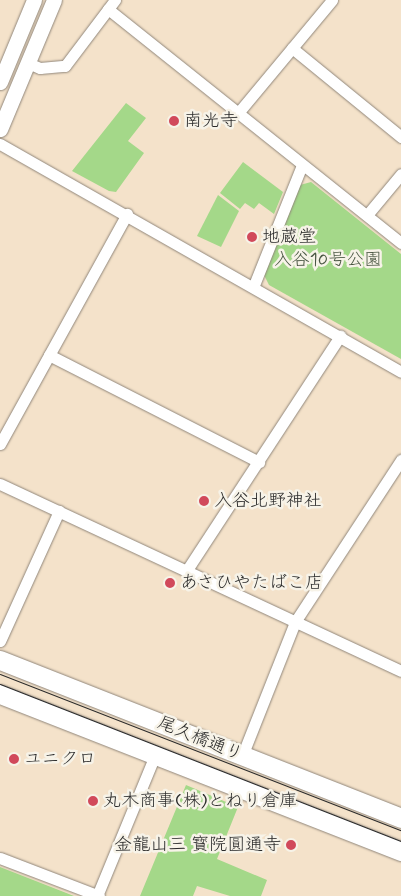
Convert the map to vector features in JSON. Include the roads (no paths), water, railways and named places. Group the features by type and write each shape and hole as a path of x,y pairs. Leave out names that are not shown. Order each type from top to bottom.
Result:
{"main road":[{"name":"尾久橋通り","path":"0,660 401,818"},
{"name":"尾久橋通り","path":"0,694 401,851"}],"street":[{"path":"0,82 34,0"},
{"path":"0,129 54,0"},
{"path":"238,113 332,0"},
{"path":"28,63 40,68 65,66 112,5 238,113 401,243"},
{"path":"292,48 401,137"},
{"path":"0,144 254,285 401,372"},
{"path":"254,285 302,165"},
{"path":"367,215 401,174"},
{"path":"0,444 127,214"},
{"path":"187,570 340,336"},
{"path":"49,355 259,462"},
{"path":"242,756 295,622 401,460"},
{"path":"0,484 401,671"},
{"path":"0,641 59,511"},
{"path":"0,858 98,896 155,755"}],"tram line":[{"path":"0,674 401,830"},
{"path":"0,684 401,841"}],"place":[{"name":"南光寺","path":"174,121"},
{"name":"地蔵堂","path":"252,237"},
{"name":"入谷北野神社","path":"204,501"},
{"name":"あさひやたばこ店","path":"170,583"},
{"name":"ユニクロ","path":"14,759"},
{"name":"丸木商事(株)とねり倉庫","path":"93,801"},
{"name":"金龍山三 寳院圓通寺","path":"291,845"}],"park label":[{"name":"入谷10号公園","path":"328,260"}]}
